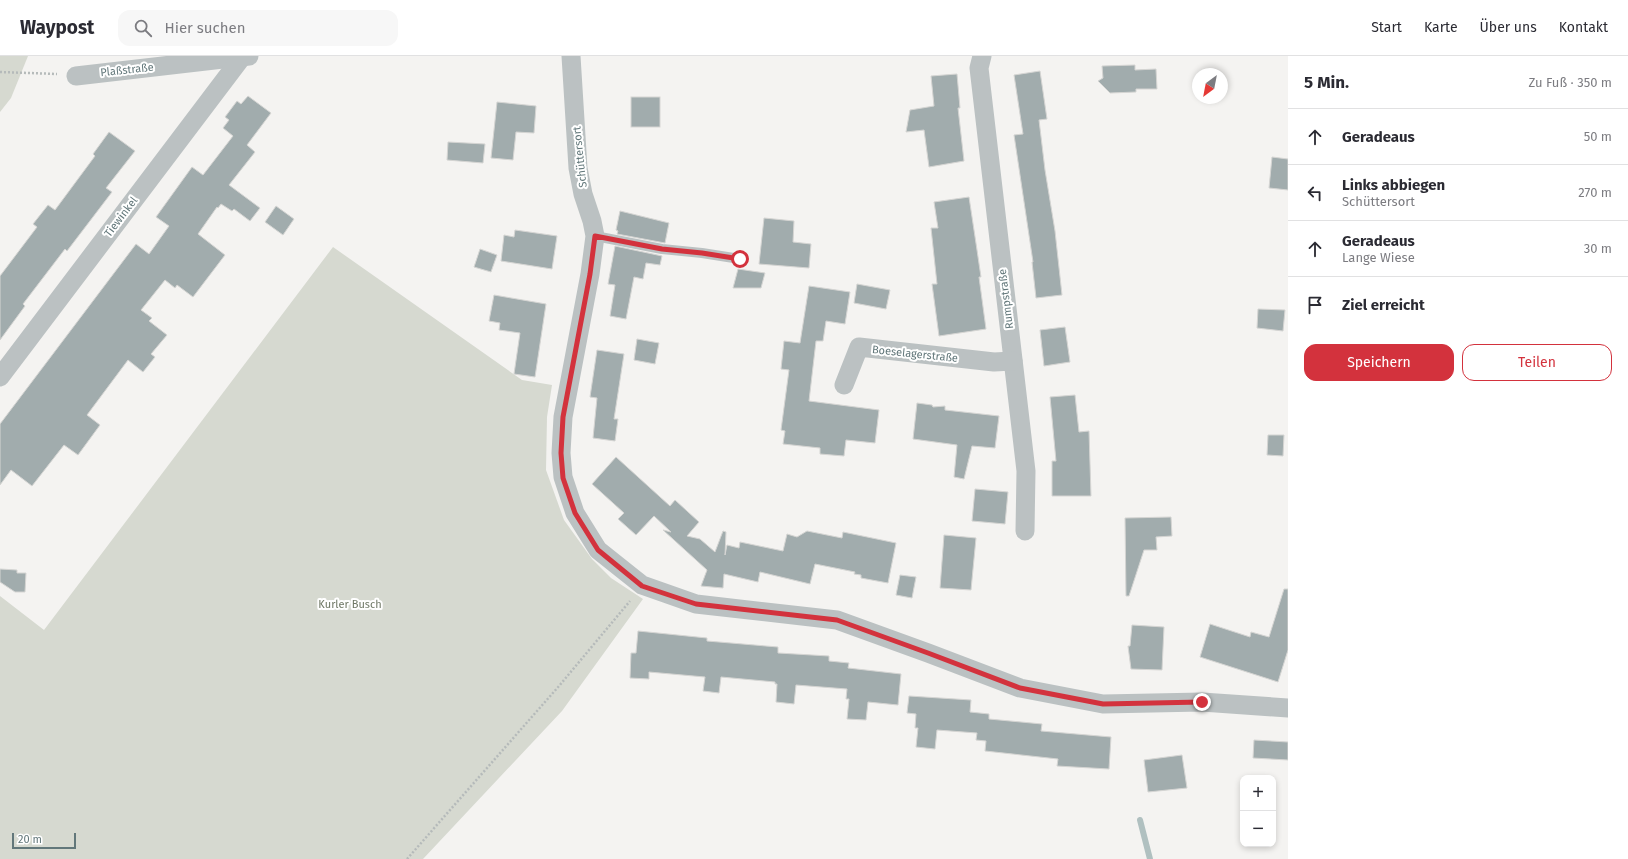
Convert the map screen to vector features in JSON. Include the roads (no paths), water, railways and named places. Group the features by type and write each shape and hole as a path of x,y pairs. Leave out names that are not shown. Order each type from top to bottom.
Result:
{"street":[{"name":"Schüttersort","path":"571,56 578,168 583,194 592,221 595,236 590,274 563,417 561,453 563,478 575,513 598,550 642,586 696,604 837,620 1020,688 1103,704 1202,702 1288,708"},
{"name":"Plaßstraße","path":"76,76 248,57"},
{"name":"Tiewinkel","path":"0,377 248,57"},
{"name":"Rumpstraße","path":"981,62 1013,361 1020,406 1026,471 1025,530"},
{"name":"Boeselagerstraße","path":"844,386 859,348 994,362 1013,361"}],"lane":[{"path":"595,236 662,249 740,259"}],"waterway":[{"path":"1140,820 1150,859"}],"park label":[{"name":"Kurler Busch","path":"350,604"}]}
